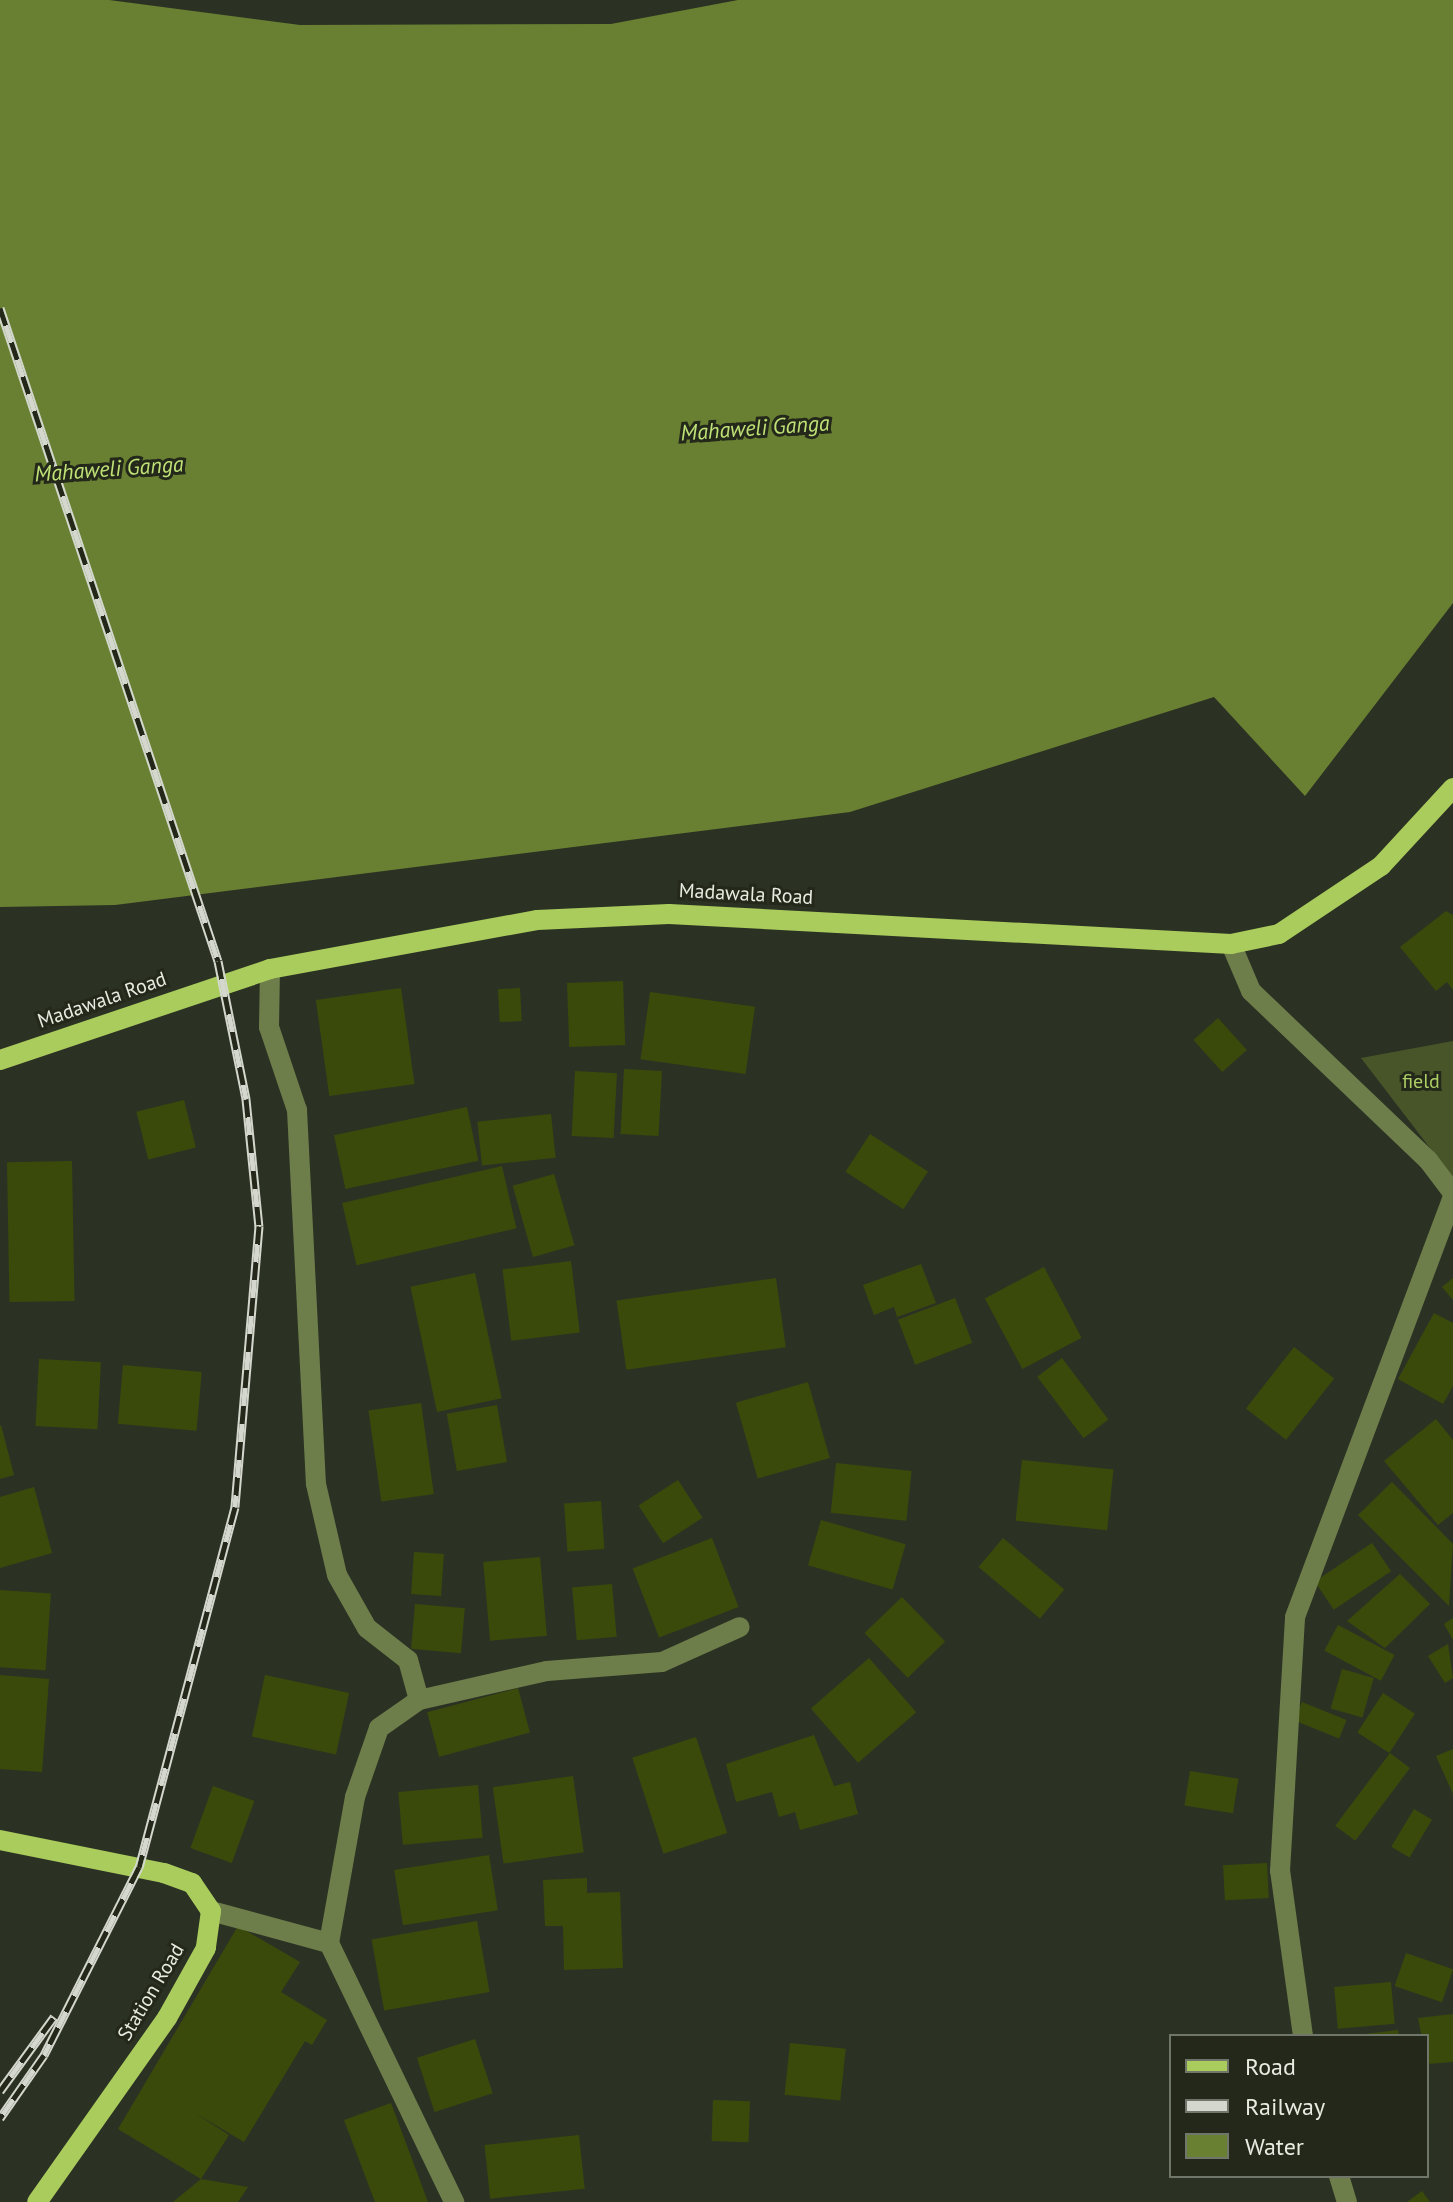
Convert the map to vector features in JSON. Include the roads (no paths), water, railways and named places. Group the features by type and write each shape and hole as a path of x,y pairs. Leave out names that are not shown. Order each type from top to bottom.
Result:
{"main road":[{"name":"Madawala Road","path":"0,1060 270,969 537,920 669,914 1231,944 1279,934 1381,866 1453,788"},
{"path":"0,1840 164,1873 192,1883 211,1911"},
{"name":"Station Road","path":"37,2202 167,2018 206,1948 211,1911"}],"street":[{"path":"1231,944 1251,991 1428,1160 1453,1195 1295,1617 1280,1871 1303,2034"},
{"path":"270,969 269,1027 297,1110 316,1484 337,1575 367,1628 408,1660 419,1700"},
{"path":"454,2202 329,1943 355,1797 379,1728 419,1700 547,1671 662,1662 740,1627"},
{"path":"211,1911 329,1943"},
{"path":"1340,2178 1347,2202"}],"water":[{"name":"Mahaweli Ganga","path":"0,0 109,0 300,25 611,24 738,0 1453,0 1453,603 1305,796 1214,697 850,812 115,905 0,907"}],"railway":[{"path":"0,308 218,961 246,1099 259,1226 235,1507 139,1867 44,2055 0,2118"},
{"path":"0,2091 54,2017"}],"park label":[{"name":"field","path":"1421,1081"}]}
